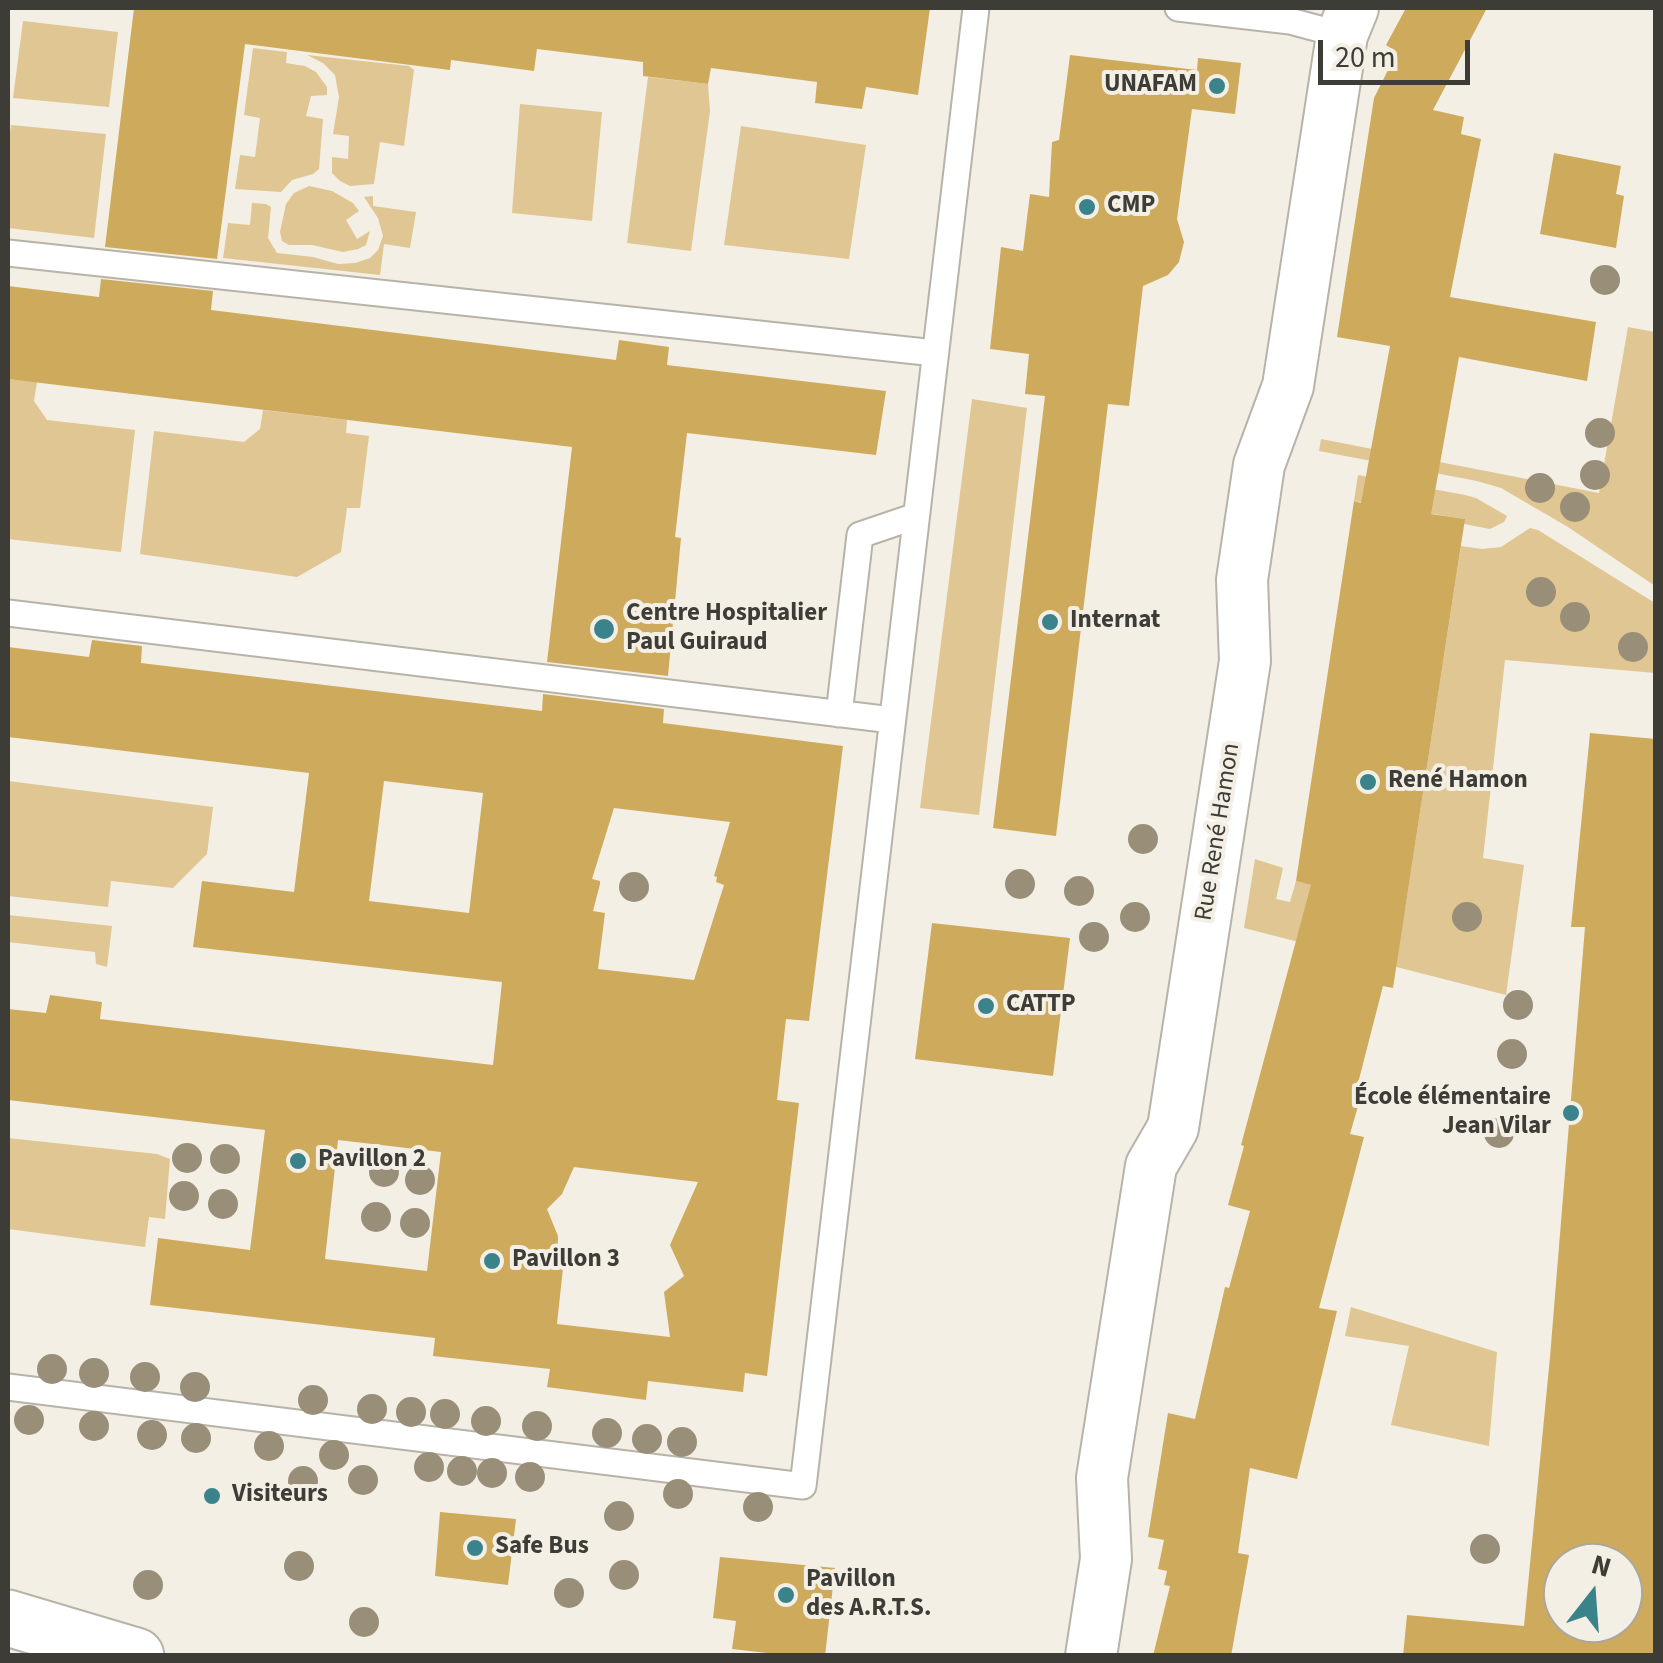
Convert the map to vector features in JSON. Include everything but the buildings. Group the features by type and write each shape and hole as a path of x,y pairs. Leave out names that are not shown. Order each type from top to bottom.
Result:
{"main road":[{"path":"8,1618 136,1656"}],"street":[{"name":"Rue René Hamon","path":"1091,1656 1106,1559 1102,1478 1105,1458 1151,1166 1173,1128 1246,660 1242,580 1259,466 1288,386 1347,22"}],"lane":[{"path":"8,1387 803,1486 976,8"},
{"path":"1178,8 1290,21 1347,22"},
{"path":"8,253 935,353"},
{"path":"838,714 860,535 916,516"},
{"path":"8,613 892,720"}],"shaded area":[{"path":"23,21 118,32 109,107 13,98"},
{"path":"253,48 287,52 286,63 316,72 327,87 327,95 311,96 306,116 323,119 319,169 292,180 281,192 235,189 240,155 255,157 260,118 244,115"},
{"path":"307,55 409,66 414,70 404,146 380,142 374,184 350,186 332,173 332,157 348,159 349,136 333,134 339,97 335,75"},
{"path":"648,77 708,84 710,111 691,251 627,243"},
{"path":"520,104 602,112 592,221 512,213"},
{"path":"11,125 106,134 94,238 8,228"},
{"path":"741,126 866,145 849,259 724,245"},
{"path":"309,186 332,191 353,203 359,211 346,220 357,239 370,231 366,245 343,252 282,241 286,204 294,193"},
{"path":"373,196 373,206 416,212 410,248 384,244 380,275 223,258 228,223 250,225 252,203 271,207 268,238 277,253 338,264 370,258 383,236 378,218 364,197"},
{"path":"1628,327 1655,332 1655,586 1568,527 1501,488 1319,451 1321,439 1599,493"},
{"path":"8,379 37,382 34,401 47,420 135,430 121,552 8,539"},
{"path":"972,399 1027,408 979,815 920,808"},
{"path":"263,410 347,420 346,433 369,436 360,508 347,508 341,552 297,577 140,554 154,431 244,442 260,429"},
{"path":"1358,475 1476,498 1507,516 1490,529 1464,524 1464,519 1354,501"},
{"path":"1530,528 1655,603 1655,673 1505,660 1483,858 1524,865 1506,995 1244,928 1255,859 1283,868 1276,899 1290,902 1296,881 1405,909 1461,546 1501,547"},
{"path":"8,781 213,807 207,854 173,888 111,881 108,907 8,896"},
{"path":"8,915 112,926 107,967 96,964 95,952 8,942"},
{"path":"8,1138 157,1154 170,1159 165,1219 149,1217 145,1247 8,1229"},
{"path":"1351,1307 1497,1352 1489,1446 1391,1425 1409,1346 1345,1336"}],"place":[{"name":"UNAFAM","path":"1217,86"},
{"name":"CMP","path":"1087,207"},
{"name":"Internat","path":"1050,622"},
{"name":"Centre Hospitalier Paul Guiraud","path":"604,629"},
{"name":"René Hamon","path":"1368,782"},
{"name":"CATTP","path":"986,1006"},
{"name":"École élémentaire Jean Vilar","path":"1571,1113"},
{"name":"Pavillon 2","path":"298,1161"},
{"name":"Pavillon 3","path":"492,1261"},
{"name":"Visiteurs","path":"212,1496"},
{"name":"Safe Bus","path":"475,1548"},
{"name":"Pavillon des A.R.T.S.","path":"786,1595"}]}
